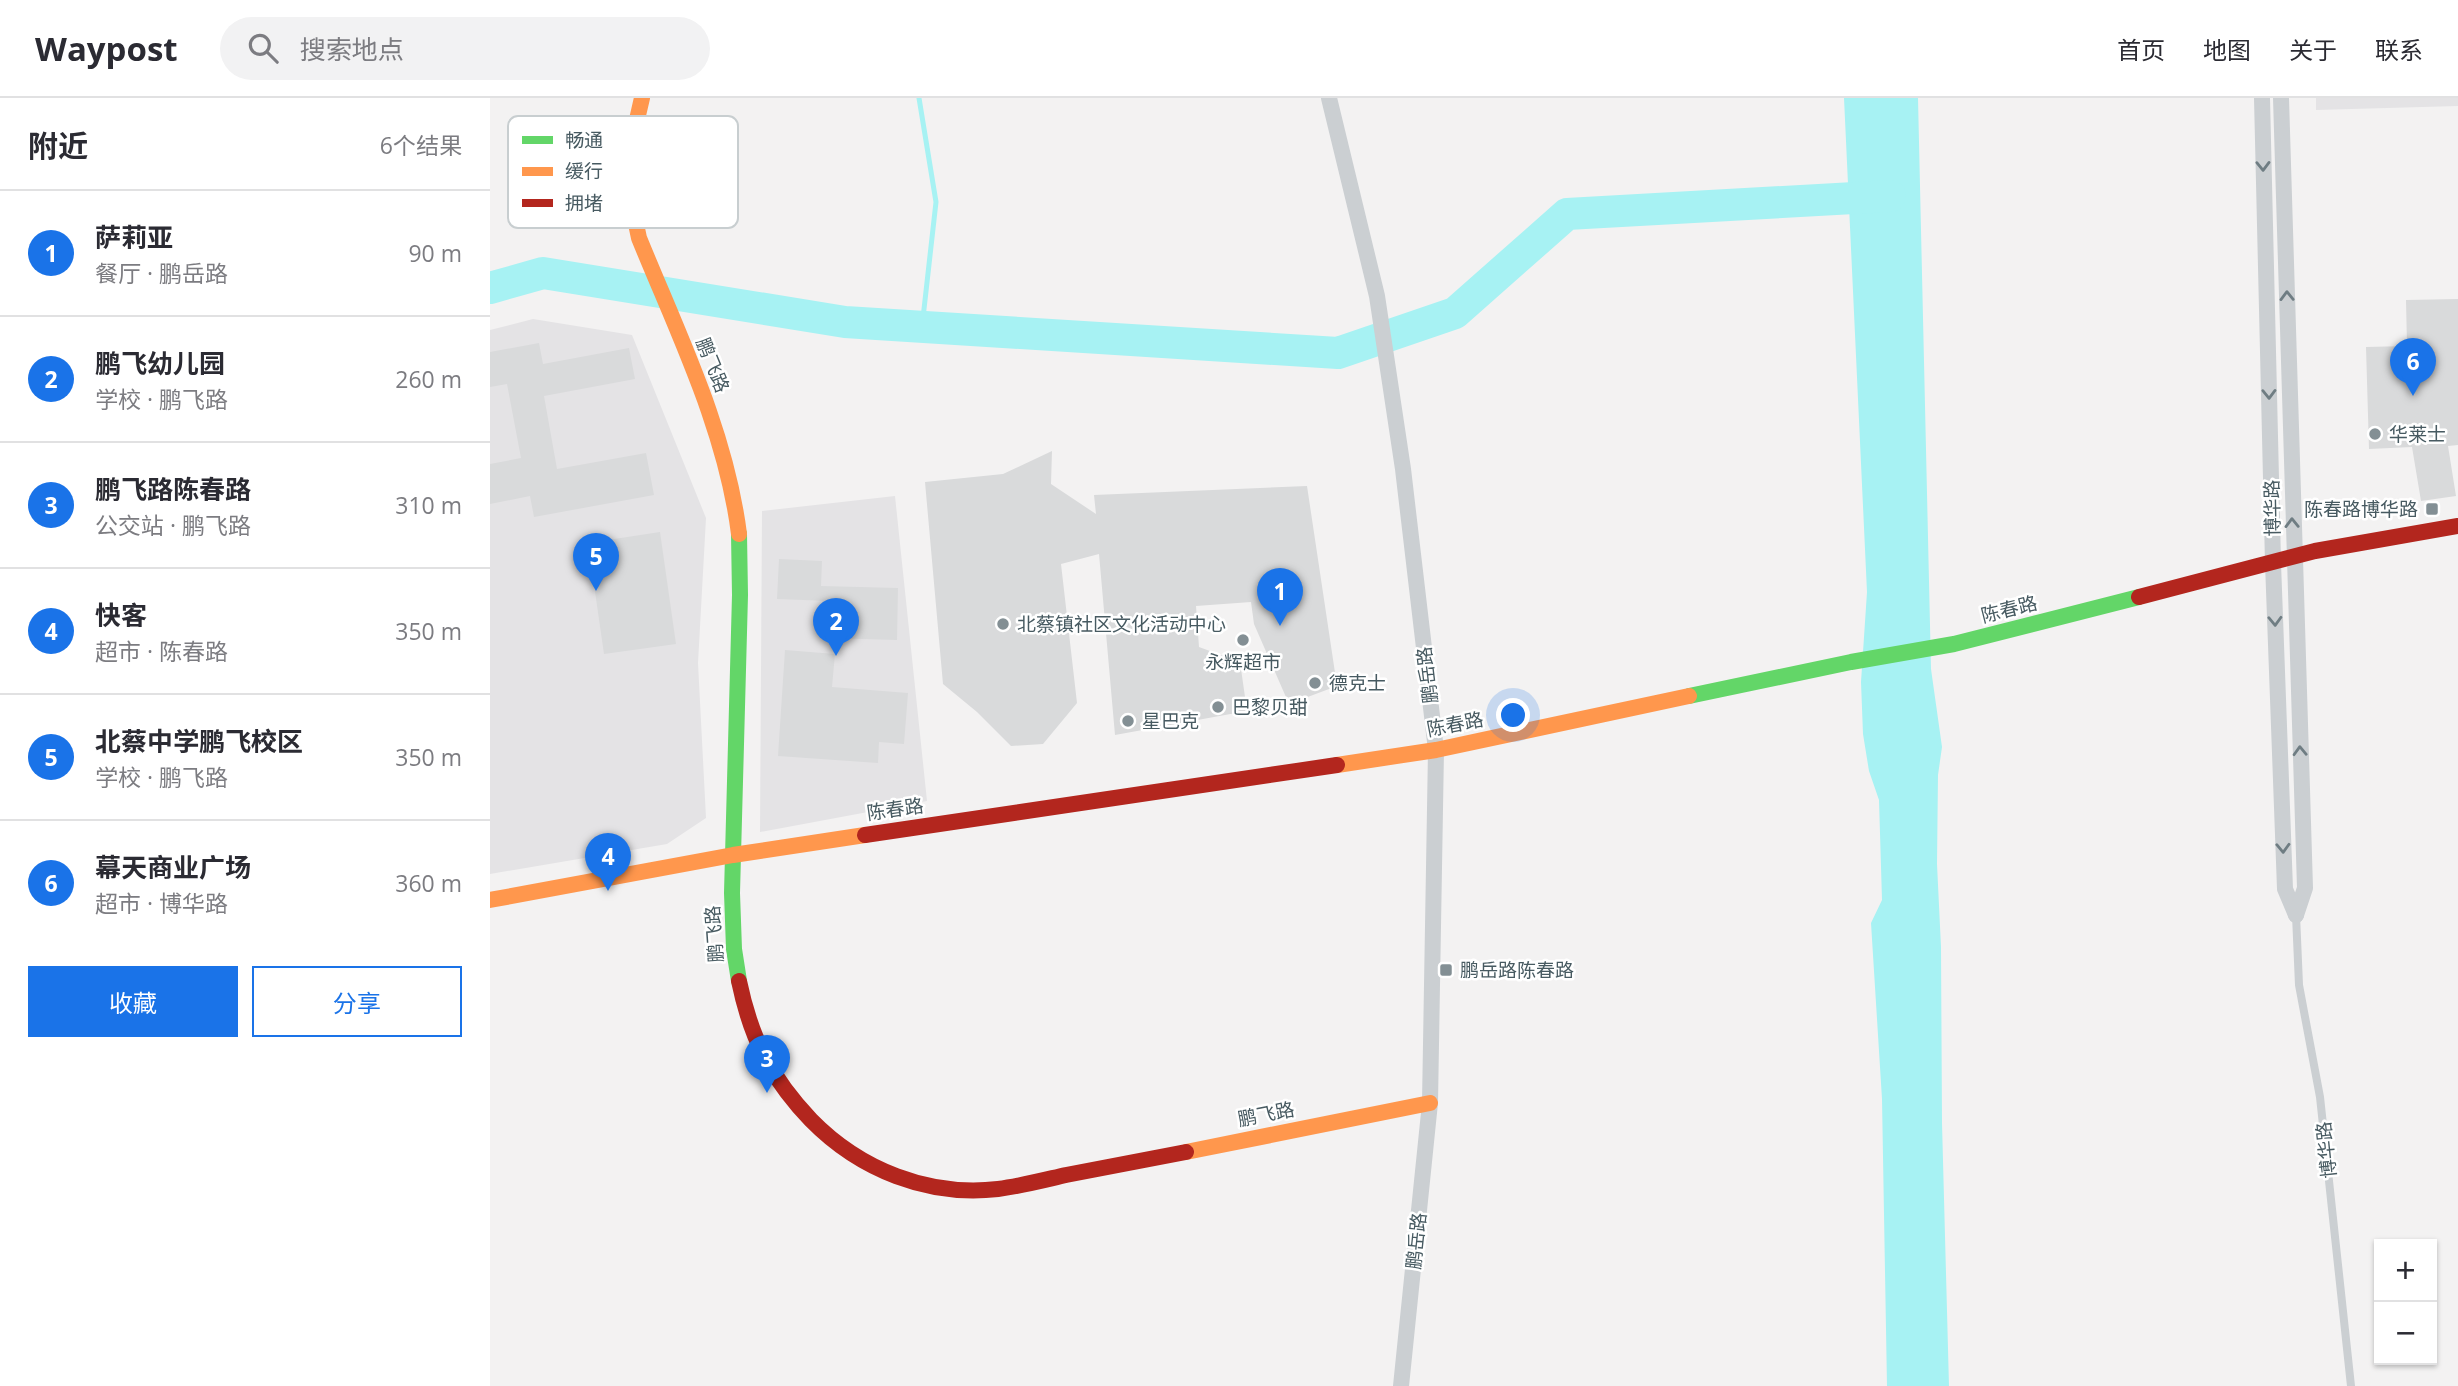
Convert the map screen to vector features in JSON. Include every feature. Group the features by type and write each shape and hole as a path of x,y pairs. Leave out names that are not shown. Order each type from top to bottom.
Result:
{"street":[{"name":"鹏飞路","path":"637,116 642,98"},
{"name":"鹏岳路","path":"1329,98 1377,296 1395,409 1436,750 1430,1103 1401,1386"},
{"name":"博华路","path":"2262,98 2273,563 2285,889 2296,915"},
{"name":"博华路","path":"2281,98 2305,888 2296,915"},
{"name":"鹏飞路","path":"636,228 717,431 734,495 740,546 740,595 731,924 739,984 752,1034 779,1083 824,1134 871,1166 912,1183 953,1190 998,1189 1430,1103"},
{"name":"陈春路","path":"490,900 733,855 1436,750 1851,662 1954,644 2342,545 2458,526"}],"lane":[{"name":"博华路","path":"2296,915 2299,985 2320,1097 2351,1386"}],"shaded area":[{"path":"2316,98 2458,98 2458,106 2316,110"},
{"path":"533,319 632,335 706,518 698,663 706,818 667,844 490,874 490,330"},
{"path":"895,496 927,801 760,832 762,511"}],"water":[{"path":"1844,98 1918,98 1931,669 1942,747 1938,775 1937,864 1949,1386 1887,1386 1882,1099 1871,923 1882,900 1879,800 1869,771 1863,734 1861,682 1867,592"}],"building":[{"path":"2458,299 2458,445 2448,446 2456,496 2421,501 2412,447 2369,449 2366,347 2407,346 2406,300"},
{"path":"539,343 543,364 629,348 635,379 544,396 557,469 646,453 654,495 534,517 530,496 490,504 490,464 521,458 507,384 490,387 490,352"},
{"path":"1052,451 1051,484 1096,514 1094,495 1307,486 1337,686 1289,704 1254,624 1251,602 1196,606 1199,647 1240,662 1247,711 1115,735 1099,554 1061,564 1077,703 1043,744 1011,746 977,712 943,684 925,482 1003,474"},
{"path":"660,532 676,644 604,654 588,543"},
{"path":"779,559 822,561 821,586 898,588 897,640 828,638 829,601 777,599"},
{"path":"785,650 835,654 832,687 908,693 904,744 879,742 878,763 778,756"}],"waterway":[{"path":"919,98 936,202 922,327"},
{"path":"490,288 543,273 845,322 1338,353 1455,313 1567,214 1890,196"}],"traffic: fast":[{"path":"739,534 740,595 732,893 734,949 739,981"},
{"path":"1689,696 1851,662 1954,644 2139,597"}],"traffic: slow":[{"path":"638,116 642,98"},
{"path":"637,228 712,420 733,495 739,534"},
{"path":"1337,765 1436,750 1689,696"},
{"path":"490,900 733,855 865,835"},
{"path":"1186,1152 1430,1103"}],"traffic: jam":[{"path":"2139,597 2315,551 2458,526"},
{"path":"865,835 1337,765"},
{"path":"739,981 750,1021 764,1056 797,1104 830,1138 873,1166 897,1176 946,1189 998,1189 1186,1152"}],"place":[{"name":"幕天商业广场","path":"2413,396"},
{"name":"华莱士","path":"2375,434"},
{"name":"陈春路博华路","path":"2432,509"},
{"name":"北蔡中学鹏飞校区","path":"596,591"},
{"name":"北蔡镇社区文化活动中心","path":"1003,624"},
{"name":"萨莉亚","path":"1280,626"},
{"name":"永辉超市","path":"1243,640"},
{"name":"鹏飞幼儿园","path":"836,656"},
{"name":"德克士","path":"1315,683"},
{"name":"巴黎贝甜","path":"1218,707"},
{"name":"星巴克","path":"1128,721"},
{"name":"快客","path":"608,891"},
{"name":"鹏岳路陈春路","path":"1446,970"},
{"name":"鹏飞路陈春路","path":"767,1093"}]}
